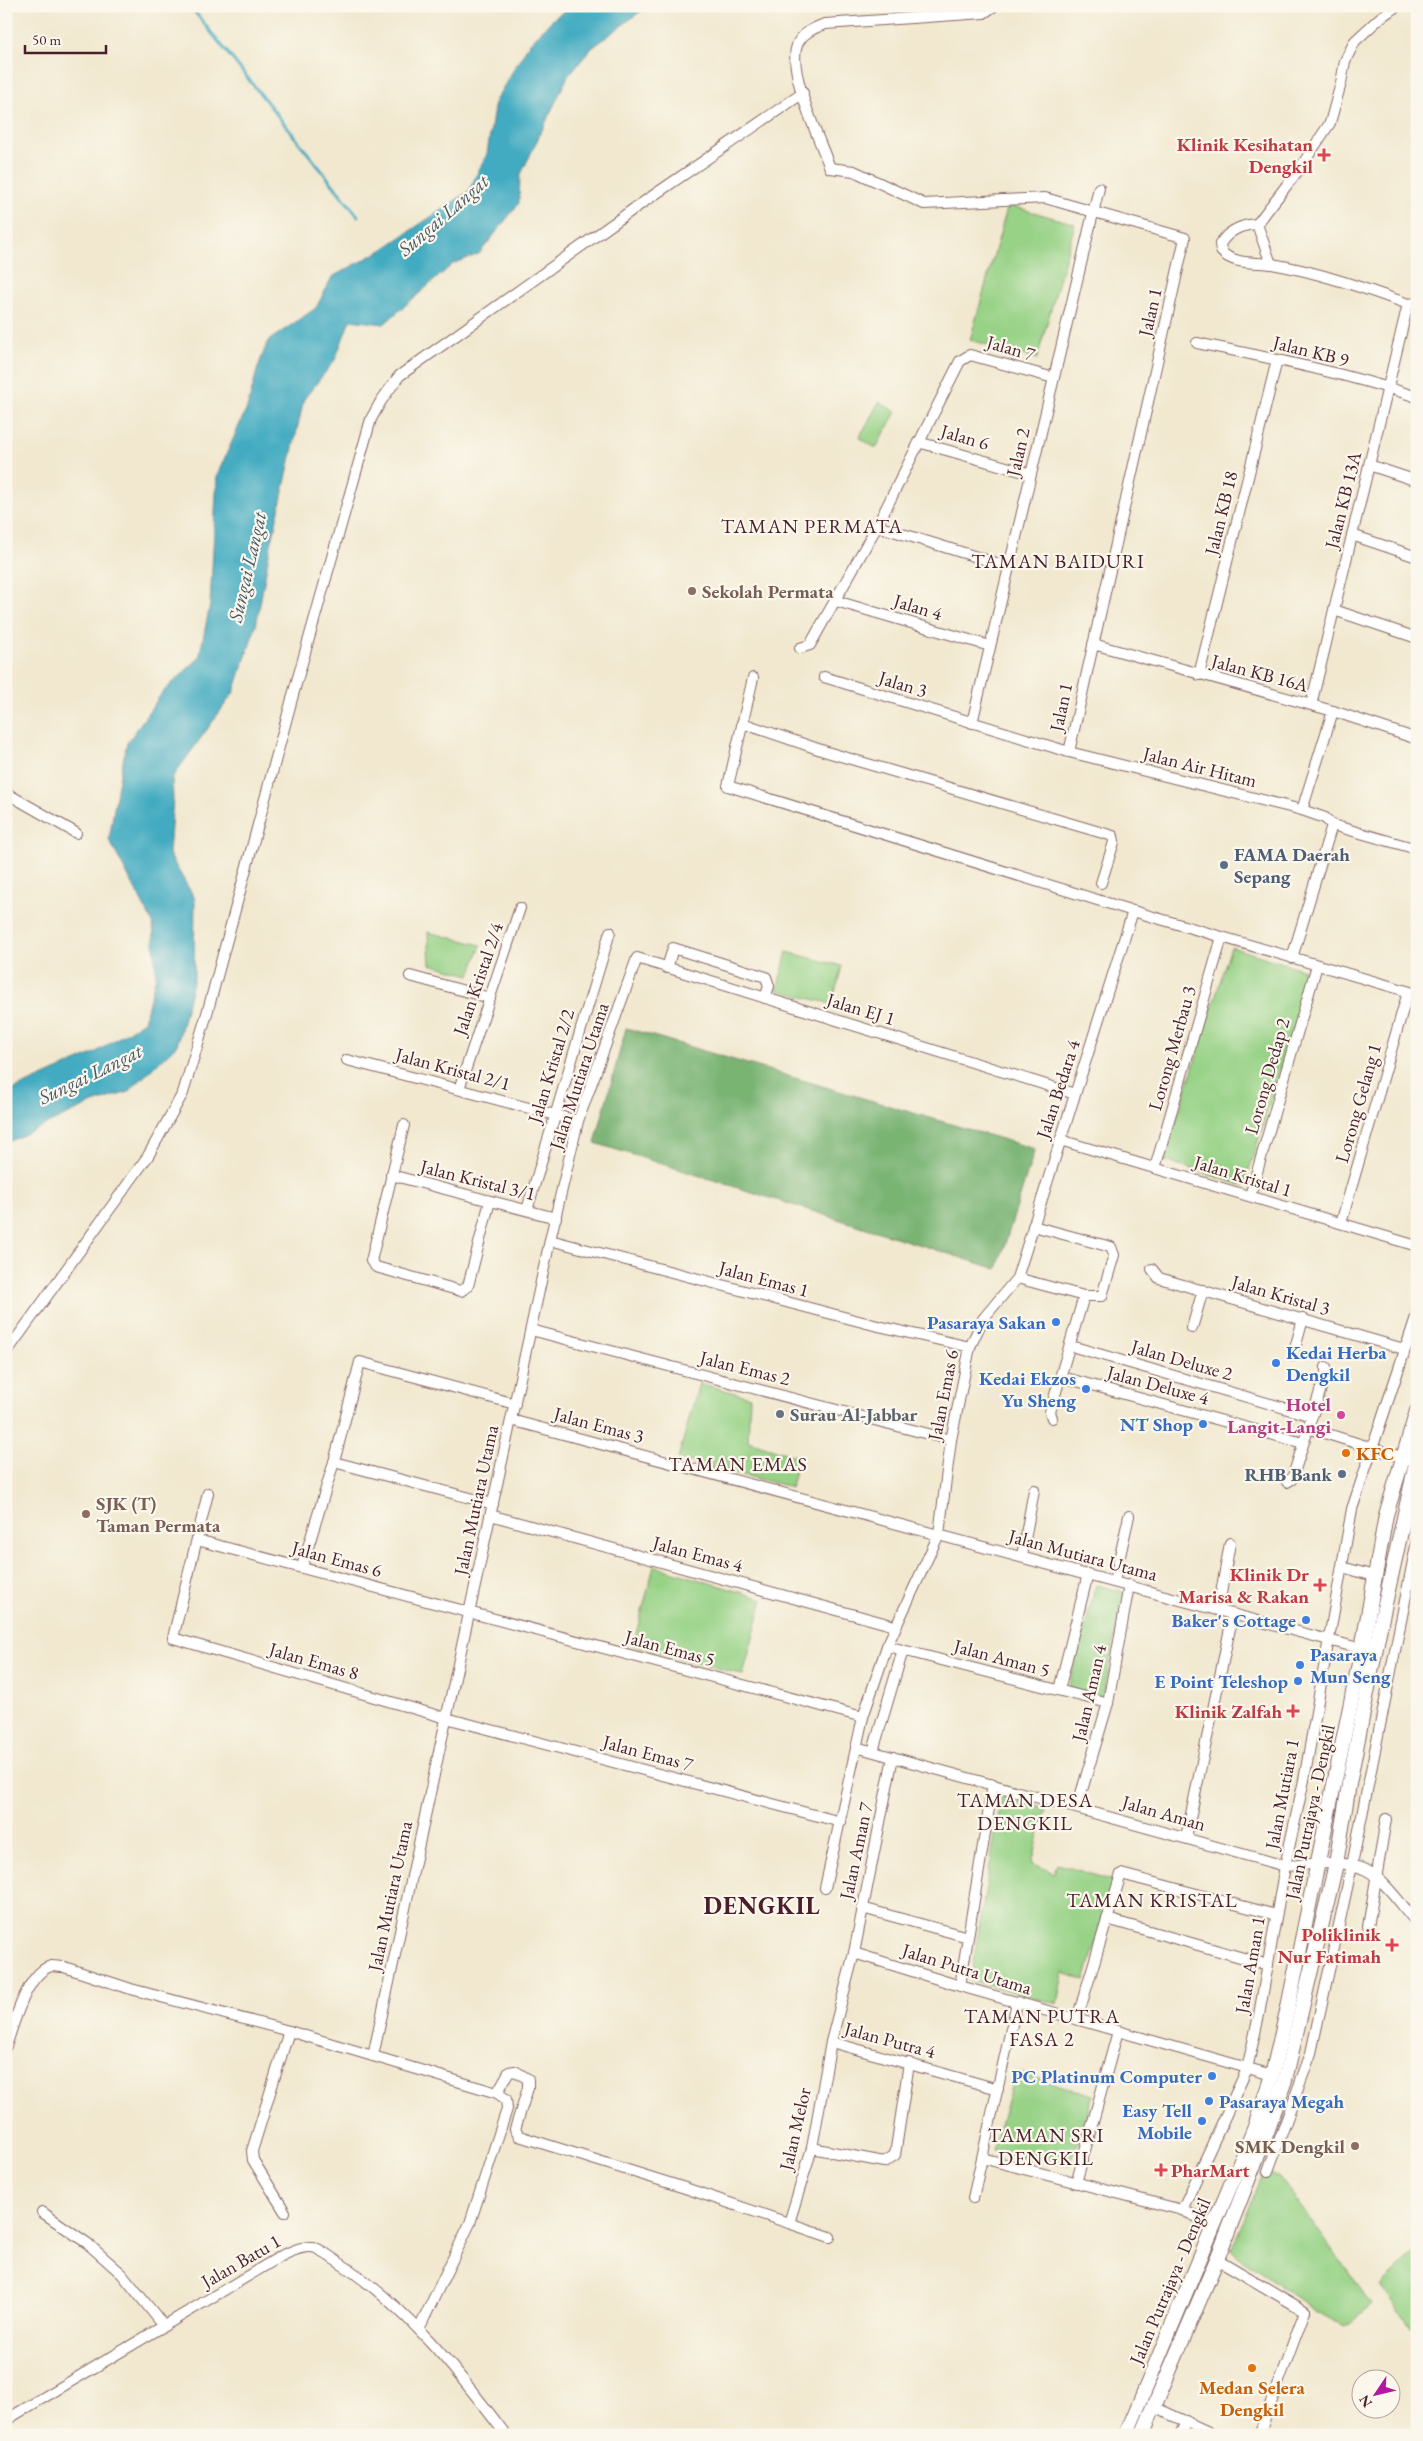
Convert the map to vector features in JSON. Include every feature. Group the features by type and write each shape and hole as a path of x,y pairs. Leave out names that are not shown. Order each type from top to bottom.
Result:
{"main road":[{"name":"Jalan Putrajaya - Dengkil","path":"1126,2435 1255,2127 1272,2075 1362,1648 1386,1515 1417,1411"},
{"name":"Jalan Putrajaya - Dengkil","path":"1142,2435 1217,2259 1267,2132 1285,2080 1336,1864 1349,1784 1393,1560 1416,1460"}],"street":[{"path":"6,1353 148,1156 183,1093 208,1010 290,705 371,419 399,376 634,208 803,93 795,66 797,44 809,30 824,24 984,13 994,6"},
{"path":"1258,224 1330,123 1345,61 1355,41 1381,17 1397,6"},
{"name":"Jalan 1","path":"803,93 830,168 854,170 924,204 1045,198 1185,238 1069,752"},
{"name":"Jalan 2","path":"972,724 1099,188"},
{"path":"1258,224 1245,225 1229,233 1220,244 1221,251 1228,257 1244,262 1271,264 1356,285 1413,304"},
{"path":"1258,224 1271,264"},
{"name":"Jalan KB 13A","path":"1311,705 1388,387 1413,304"},
{"name":"Jalan KB 9","path":"1197,343 1388,387 1417,397"},
{"name":"Jalan 7","path":"918,442 960,361 970,355 1054,378"},
{"name":"Jalan KB 18","path":"1199,675 1277,360"},
{"path":"800,648 810,645 836,600 877,526 918,442"},
{"name":"Jalan 6","path":"918,442 1031,474"},
{"path":"1369,465 1417,481"},
{"path":"877,526 1009,567"},
{"path":"1352,534 1417,557"},
{"name":"Jalan 4","path":"836,600 990,646"},
{"path":"1334,610 1417,638"},
{"name":"Jalan KB 16A","path":"1093,644 1333,711 1417,739"},
{"path":"753,678 728,786 1132,911 1412,993"},
{"name":"Jalan 3","path":"824,678 972,724"},
{"path":"1302,810 1333,711"},
{"path":"742,723 827,752 1112,836 1114,842 1101,884"},
{"name":"Jalan Air Hitam","path":"972,724 1069,752 1302,810 1326,818 1332,825 1417,849"},
{"path":"6,793 76,833"},
{"path":"1292,958 1332,825"},
{"name":"Jalan Kristal 2/4","path":"459,1089 520,908"},
{"name":"Jalan Bedara 4","path":"1017,1278 1132,911"},
{"name":"Jalan Kristal 2/2","path":"527,1210 554,1114 610,932"},
{"name":"Lorong Merbau 3","path":"1155,1168 1222,937"},
{"path":"666,968 673,948 766,977 769,986 766,998"},
{"name":"Jalan EJ 1","path":"637,958 1075,1094"},
{"name":"Jalan Mutiara Utama","path":"373,2056 550,1240 578,1121 637,958"},
{"name":"Lorong Dedap 2","path":"1250,1196 1318,965"},
{"path":"410,976 490,998"},
{"name":"Lorong Gelang 1","path":"1341,1223 1412,993"},
{"name":"Jalan Kristal 2/1","path":"347,1060 578,1121"},
{"path":"404,1125 371,1261 376,1267 460,1291 468,1286 490,1201"},
{"name":"Jalan Kristal 1","path":"1060,1140 1417,1246"},
{"name":"Jalan Kristal 3/1","path":"391,1175 556,1218"},
{"path":"1017,1278 1084,1296 1102,1296 1114,1255 1111,1247 1033,1226"},
{"name":"Jalan Emas 1","path":"550,1240 874,1326 970,1347"},
{"name":"Jalan Kristal 3","path":"1152,1269 1159,1278 1404,1349"},
{"name":"Jalan Emas 6","path":"825,1888 863,1717 895,1626 939,1534 951,1440 970,1347 983,1318 1017,1278"},
{"path":"1192,1328 1203,1290"},
{"path":"1052,1418 1050,1412 1062,1377 1084,1296"},
{"name":"Jalan Mutiara 1","path":"1285,1866 1330,1640 1352,1509 1417,1314"},
{"path":"1293,1356 1303,1320"},
{"name":"Jalan Emas 2","path":"531,1330 951,1440"},
{"name":"Jalan Deluxe 2","path":"1071,1346 1312,1416"},
{"path":"302,1568 334,1462 360,1362 515,1404"},
{"path":"1287,1482 1292,1479 1326,1373 1326,1367"},
{"name":"Jalan Deluxe 4","path":"1062,1377 1303,1443"},
{"name":"Jalan Emas 3","path":"511,1420 939,1534"},
{"path":"1308,1428 1416,1460"},
{"path":"334,1462 493,1504"},
{"path":"1022,1556 1034,1490"},
{"path":"197,1540 208,1493"},
{"name":"Jalan Emas 4","path":"490,1515 895,1626"},
{"path":"1114,1582 1129,1516"},
{"name":"Jalan Mutiara Utama","path":"939,1534 1362,1648"},
{"name":"Jalan Emas 6","path":"197,1540 469,1611"},
{"name":"Jalan Emas 8","path":"197,1540 173,1638 446,1718"},
{"path":"1268,2171 1282,2138 1311,2053 1334,1940 1352,1865 1417,1541"},
{"path":"1218,1610 1230,1543"},
{"path":"1342,1567 1374,1576"},
{"path":"1059,1690 1088,1574"},
{"name":"Jalan Aman 4","path":"1077,1807 1108,1703 1129,1586"},
{"name":"Jalan Emas 5","path":"469,1611 863,1717"},
{"path":"1186,1838 1233,1614"},
{"name":"Jalan Aman 5","path":"887,1646 1108,1703"},
{"path":"872,1751 902,1650"},
{"name":"Jalan Emas 7","path":"446,1718 841,1822"},
{"name":"Jalan Aman","path":"856,1747 1285,1866 1318,1864 1352,1865"},
{"name":"Jalan Aman 7","path":"831,2042 854,1953 893,1757"},
{"path":"960,1986 993,1784"},
{"path":"1349,1784 1367,1788"},
{"path":"1368,1927 1386,1819"},
{"path":"1352,1865 1366,1870 1377,1878 1417,1923"},
{"name":"Jalan Aman 1","path":"1182,2210 1247,2068 1268,1965 1285,1866"},
{"path":"1077,2019 1119,1876 1123,1873 1276,1915"},
{"path":"862,1908 968,1937"},
{"path":"1107,1919 1268,1965"},
{"path":"1320,1938 1334,1940"},
{"name":"Jalan Putra Utama","path":"854,1953 960,1986 1272,2075"},
{"path":"6,2046 32,1980 52,1966 289,2031 497,2093 506,2099 507,2109 470,2223 418,2329"},
{"path":"973,2198 1017,2002"},
{"path":"285,2212 253,2160 252,2151 289,2031"},
{"path":"1076,2183 1118,2031"},
{"name":"Jalan Putra 4","path":"831,2042 998,2089"},
{"name":"Jalan Melor","path":"790,2223 812,2148 831,2042"},
{"path":"812,2148 884,2162 894,2155 909,2064"},
{"path":"497,2093 509,2072 515,2071 528,2079 528,2088 515,2129 519,2136 830,2236"},
{"path":"1267,2132 1282,2138"},
{"path":"982,2158 1182,2210 1214,2224"},
{"path":"42,2212 87,2244 122,2274 164,2326"},
{"name":"Jalan Batu 1","path":"6,2420 283,2255 298,2248 314,2247 353,2271 418,2329 458,2371 506,2435"},
{"path":"1217,2259 1305,2311 1259,2435"},
{"path":"1154,2407 1215,2435"},
{"path":"1180,2435 1186,2422"}],"green space":[{"path":"1008,205 1075,224 1037,359 970,340"},
{"path":"879,402 896,412 876,448 859,438"},
{"path":"428,932 481,945 470,975 430,964"},
{"path":"1231,947 1311,972 1244,1186 1164,1160"},
{"path":"787,952 842,966 832,1004 777,990"},
{"path":"626,1028 1035,1149 997,1269 595,1143"},
{"path":"699,1383 750,1397 748,1441 798,1457 791,1487 678,1459"},
{"path":"654,1566 763,1599 743,1675 633,1645"},
{"path":"1096,1585 1124,1592 1103,1697 1068,1688"},
{"path":"1002,1795 1046,1809 1032,1863 1054,1873 1057,1864 1114,1881 1085,1980 1063,1973 1057,2004 970,1980"},
{"path":"1015,2072 1093,2095 1069,2166 993,2151"},
{"path":"1264,2169 1280,2178 1372,2305 1346,2326 1316,2312 1231,2251"},
{"path":"1417,2251 1417,2334 1380,2286"}],"water":[{"name":"Sungai Langat","path":"572,6 655,6 641,11 592,48 568,76 520,176 519,203 479,254 453,264 384,324 350,320 335,360 304,399 269,554 256,626 234,692 172,778 173,798 169,854 195,899 194,978 177,1045 128,1092 93,1103 6,1143 6,1093 93,1054 144,1021 156,976 153,923 109,840 118,784 127,743 162,693 199,658 210,605 217,475 247,408 258,367 268,341 316,308 332,277 380,251 468,192 487,154 495,101 529,44 553,19"}],"waterway":[{"path":"190,6 358,216"}],"place":[{"name":"Klinik Kesihatan Dengkil","path":"1324,155"},
{"name":"Sekolah Permata","path":"692,591"},
{"name":"FAMA Daerah Sepang","path":"1224,865"},
{"name":"Pasaraya Sakan","path":"1056,1322"},
{"name":"Kedai Herba Dengkil","path":"1276,1363"},
{"name":"Kedai Ekzos Yu Sheng","path":"1086,1389"},
{"name":"Surau Al-Jabbar","path":"780,1414"},
{"name":"Hotel Langit-Langi","path":"1341,1415"},
{"name":"NT Shop","path":"1203,1424"},
{"name":"KFC","path":"1346,1453"},
{"name":"RHB Bank","path":"1342,1474"},
{"name":"SJK (T) Taman Permata","path":"86,1514"},
{"name":"Klinik Dr Marisa & Rakan","path":"1320,1585"},
{"name":"Baker's Cottage","path":"1306,1620"},
{"name":"Pasaraya Mun Seng","path":"1300,1665"},
{"name":"E Point Teleshop","path":"1298,1681"},
{"name":"Klinik Zalfah","path":"1293,1711"},
{"name":"Poliklinik Nur Fatimah","path":"1392,1945"},
{"name":"PC Platinum Computer","path":"1212,2076"},
{"name":"Pasaraya Megah","path":"1209,2101"},
{"name":"Easy Tell Mobile","path":"1202,2121"},
{"name":"SMK Dengkil","path":"1355,2146"},
{"name":"PharMart","path":"1161,2170"},
{"name":"Medan Selera Dengkil","path":"1252,2368"}],"district":[{"name":"TAMAN PERMATA","path":"812,526"},
{"name":"TAMAN BAIDURI","path":"1058,561"},
{"name":"TAMAN EMAS","path":"738,1464"},
{"name":"TAMAN DESA DENGKIL","path":"1025,1812"},
{"name":"TAMAN KRISTAL","path":"1152,1900"},
{"name":"DENGKIL","path":"762,1905"},
{"name":"TAMAN PUTRA FASA 2","path":"1042,2028"},
{"name":"TAMAN SRI DENGKIL","path":"1046,2146"}]}
